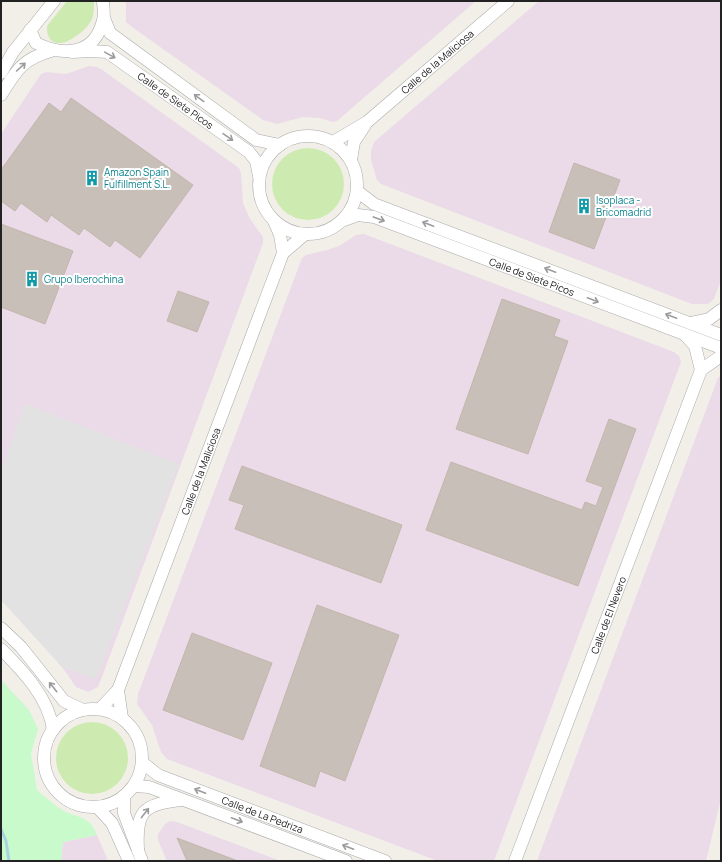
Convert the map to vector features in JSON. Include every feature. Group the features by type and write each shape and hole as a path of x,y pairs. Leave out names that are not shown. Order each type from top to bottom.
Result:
{"street":[{"path":"1,72 13,52 54,1"},
{"path":"72,52 88,45 99,34 104,18 103,1"},
{"name":"Calle de la Maliciosa","path":"332,142 367,122 508,1"},
{"name":"Calle de Siete Picos","path":"104,18 110,33 256,140 280,145"},
{"path":"30,30 36,44 51,51"},
{"path":"1,96 17,70 35,56 51,51"},
{"name":"Calle de Siete Picos","path":"51,51 107,52 249,152 256,161 260,177"},
{"name":"Calle de la Maliciosa","path":"351,160 354,142 367,122"},
{"path":"306,136 320,137 332,142 343,150 351,160 356,170 358,191 352,208 342,221 331,229 318,234 304,235 288,230 274,221 266,212 261,201 259,189 263,165 270,154 280,145 292,139 306,136"},
{"name":"Calle de Siete Picos","path":"358,191 374,204 721,335"},
{"name":"Calle de Siete Picos","path":"342,221 358,215 374,217 721,348"},
{"path":"274,221 280,235 283,253"},
{"name":"Calle de la Maliciosa","path":"100,709 118,690 283,253 304,235"},
{"path":"689,323 709,319 721,310"},
{"path":"684,334 694,346 701,370 721,356"},
{"name":"Calle de El Nevero","path":"515,861 701,370"},
{"path":"1,628 21,647 64,701 83,710"},
{"path":"1,649 23,671 48,709 53,730"},
{"name":"Calle de la Maliciosa","path":"118,690 122,718"},
{"path":"100,709 112,712 122,718 134,730 141,746 143,763 140,775 134,786 124,797 111,804 96,807 81,806 66,799 55,789 47,775 44,760 46,744 53,730 61,721 71,714 83,710 100,709"},
{"name":"Calle de La Pedriza","path":"143,763 158,775 385,861"},
{"name":"Calle de La Pedriza","path":"134,786 149,787 346,861"},
{"path":"124,797 124,813 140,856"},
{"path":"140,856 137,827 143,814 150,807 183,800"},
{"path":"96,807 112,823 129,861"}],"shaded area":[{"path":"126,1 476,1 337,121 332,122 320,118 303,117 277,124 263,120 132,27 126,22"},
{"path":"539,1 721,1 721,280 714,299 708,304 692,304 381,184 377,180 371,160 371,151 374,142"},
{"path":"89,66 101,69 239,168 241,173 243,203 250,219 263,237 263,243 102,677 98,687 88,692 76,687 62,667 1,600 1,134 41,74 46,72 66,74"},
{"path":"364,234 674,352 679,356 681,362 494,861 438,861 167,759 161,752 152,725 137,704 138,694 302,258 306,255 339,246 356,235"},
{"path":"721,375 721,798 706,861 537,861 718,378"},
{"path":"25,404 179,464 96,679 62,667 1,600 1,471"},
{"path":"170,821 177,822 281,861 167,861 158,840 158,834 165,824"},
{"path":"97,835 108,861 61,861 63,842"}],"green space":[{"path":"67,1 94,1 93,15 89,24 78,35 64,42 58,43 52,41 48,35 47,26"},
{"path":"308,148 328,154 338,164 344,184 338,204 328,214 308,220 288,214 278,204 272,184 278,164 288,154"},
{"path":"1,680 29,710 38,729 31,754 37,790 59,808 81,817 90,823 97,835 63,842 61,861 1,861"},
{"path":"92,722 112,728 122,738 128,758 122,778 112,788 92,794 72,788 62,778 56,758 62,738 72,728"}],"building":[{"name":"Amazon Spain Fulfillment S.L.","path":"71,98 193,185 140,258 115,240 110,247 84,228 79,235 51,215 47,222 21,203 15,211 1,201 1,170 49,103 61,112"},
{"name":"Isoplaca - Bricomadrid","path":"574,163 620,180 594,249 549,232"},
{"name":"Grupo Iberochina","path":"1,224 73,251 45,324 1,307"},
{"path":"178,291 209,302 197,332 167,321"},
{"path":"502,299 560,320 554,336 568,341 528,454 456,429"},
{"path":"609,419 636,429 578,586 426,530 451,462 582,510 585,502 596,506 603,487 586,481"},
{"path":"242,466 402,525 381,583 235,529 244,505 229,500"},
{"path":"317,605 399,635 345,781 320,771 315,787 260,766"},
{"path":"192,633 272,663 243,740 163,710"},
{"path":"177,838 238,861 187,861"}],"waterway":[{"path":"1,829 6,841 9,861"}],"place":[{"name":"Amazon Spain Fulfillment S.L.","path":"92,178"},
{"name":"Isoplaca - Bricomadrid","path":"584,206"},
{"name":"Grupo Iberochina","path":"32,279"}]}
